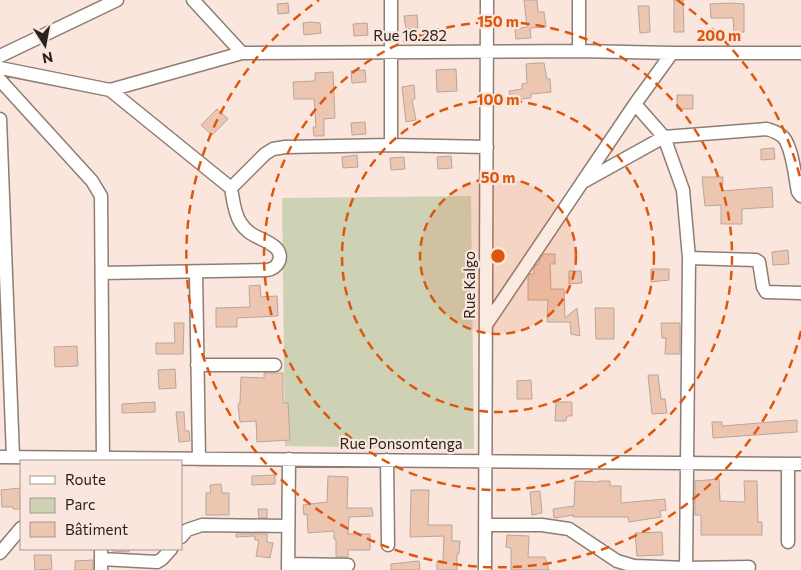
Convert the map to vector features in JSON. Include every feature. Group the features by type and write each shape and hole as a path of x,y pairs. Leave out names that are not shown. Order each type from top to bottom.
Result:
{"street":[{"path":"0,56 117,0"},
{"path":"193,0 242,53"},
{"path":"390,145 391,0"},
{"name":"Rue Kalgo","path":"484,570 487,0"},
{"path":"578,0 580,51"},
{"name":"Rue 16.282","path":"110,90 242,53 391,51 801,53"},
{"path":"486,325 635,104 672,53"},
{"path":"0,68 110,90 231,188 237,216 241,223 249,233 274,246 280,256 279,264 272,270 102,273"},
{"path":"0,80 98,188 101,196 103,459"},
{"path":"635,104 664,137 683,190 689,258 686,569"},
{"path":"0,119 6,457"},
{"path":"583,182 664,137 767,129 777,132 784,137 788,146 798,192 801,196"},
{"path":"231,188 265,154 273,149 300,145 487,147"},
{"path":"689,258 756,260 759,262 762,286 766,292 801,294"},
{"path":"196,272 199,458"},
{"path":"197,365 274,365"},
{"name":"Rue Ponsomtenga","path":"6,457 801,464"},
{"path":"289,459 288,567 348,564"},
{"path":"387,460 388,545"},
{"path":"788,464 788,542"},
{"path":"182,536 187,530 202,525 288,526"},
{"path":"484,525 542,525 569,529 617,561 634,566 686,569 749,567"},
{"path":"0,552 20,529"},
{"path":"101,559 157,562 170,550"}],"green space":[{"path":"471,196 474,449 285,446 282,198"}],"building":[{"path":"524,0 537,0 538,12 544,12 546,27 530,28 531,38 516,39 515,29 527,27"},
{"path":"674,0 683,0 684,32 674,32"},
{"path":"288,3 289,13 278,14 277,4"},
{"path":"710,4 744,4 744,32 734,33 733,18 711,18"},
{"path":"638,6 649,6 650,32 640,33"},
{"path":"417,15 418,28 406,29 404,16"},
{"path":"303,23 320,23 321,33 304,35"},
{"path":"367,23 368,35 354,36 353,24"},
{"path":"544,63 547,79 550,79 551,92 531,94 531,98 511,100 509,91 522,89 522,84 527,83 526,64"},
{"path":"456,69 457,91 437,92 436,70"},
{"path":"365,70 366,82 352,83 351,71"},
{"path":"333,72 335,118 324,119 324,136 314,136 313,127 316,127 314,99 294,99 293,82 315,81 315,73"},
{"path":"414,85 415,99 412,100 416,120 406,122 402,87"},
{"path":"677,95 693,95 693,109 677,109"},
{"path":"217,109 228,119 212,135 201,125"},
{"path":"365,122 366,134 352,135 351,123"},
{"path":"774,148 775,159 761,160 761,149"},
{"path":"357,155 358,167 343,168 342,157"},
{"path":"451,156 452,168 438,169 437,157"},
{"path":"404,157 405,169 391,170 390,158"},
{"path":"702,177 723,177 722,191 772,187 773,207 742,209 742,224 721,224 721,205 705,206"},
{"path":"788,250 789,264 773,265 772,252"},
{"path":"544,254 555,254 555,264 550,264 551,289 564,289 565,318 577,308 580,336 571,334 570,322 547,322 548,300 528,300 528,278 530,274 534,274 534,268 539,264"},
{"path":"651,269 669,269 669,280 651,282"},
{"path":"569,271 581,271 582,283 569,284"},
{"path":"260,285 261,297 277,296 278,316 237,318 237,327 216,327 216,308 250,307 249,286"},
{"path":"595,308 614,308 614,339 596,339"},
{"path":"174,323 184,323 183,354 156,354 156,343 175,343"},
{"path":"661,323 680,323 680,354 665,354 666,338 662,338"},
{"path":"77,346 78,366 55,367 54,347"},
{"path":"175,369 176,388 159,389 158,370"},
{"path":"264,373 283,373 283,403 288,403 290,440 257,442 256,421 240,422 238,404 240,403 241,377 264,378"},
{"path":"648,375 658,375 661,399 665,399 667,413 652,414"},
{"path":"531,380 532,399 517,399 517,381"},
{"path":"155,402 155,412 122,413 122,404"},
{"path":"556,402 572,402 572,416 567,416 566,421 555,421"},
{"path":"176,412 184,412 185,431 189,431 190,441 179,442"},
{"path":"797,420 797,432 713,438 712,422 722,422 722,426"},
{"path":"275,475 275,484 252,485 252,476"},
{"path":"328,476 348,477 347,508 372,508 373,516 349,517 348,534 370,534 370,550 348,550 348,557 336,557 334,531 308,533 307,514 304,515 303,505 327,502"},
{"path":"719,479 720,501 745,502 744,481 757,481 758,522 762,522 762,535 701,535 701,515 695,515 695,481"},
{"path":"575,481 610,481 610,486 621,486 621,503 665,499 666,510 660,511 661,517 629,522 628,517 573,517 574,515 554,518 553,509 574,506"},
{"path":"221,484 222,493 229,493 229,515 206,515 206,493 211,493 210,485"},
{"path":"20,488 20,509 2,507 1,490"},
{"path":"411,490 429,490 428,525 452,525 452,541 460,541 459,554 457,554 457,570 437,570 437,561 443,561 444,536 410,537"},
{"path":"540,491 542,513 532,515 530,492"},
{"path":"258,509 267,509 267,518 259,518"},
{"path":"662,532 663,555 637,556 635,533"},
{"path":"236,534 267,534 267,542 273,543 270,558 256,556 259,540 255,540 255,536 236,537"},
{"path":"507,535 529,536 528,557 545,557 549,570 511,570 511,548 506,547"},
{"path":"129,550 129,552 112,551"},
{"path":"34,555 51,555 52,569 35,570"},
{"path":"93,560 93,570 75,570 75,561"},
{"path":"419,561 420,570 391,570 391,564"}]}
